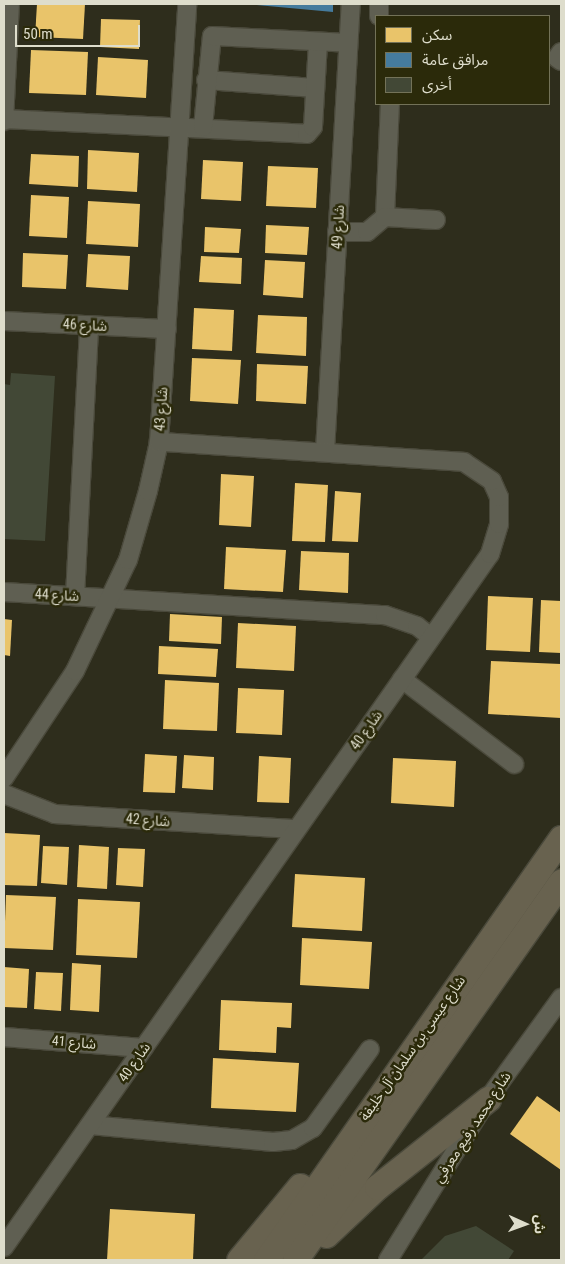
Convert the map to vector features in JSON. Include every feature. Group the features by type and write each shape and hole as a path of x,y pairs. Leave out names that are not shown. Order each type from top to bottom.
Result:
{"highway":[{"name":"شارع عيسى بن سلمان آل خليفة","path":"266,1260 380,1093 561,838"},
{"name":"شارع عيسى بن سلمان آل خليفة","path":"297,1260 561,881"},
{"path":"239,1260 380,1093"},
{"path":"297,1260 377,1187 488,1099"}],"street":[{"path":"10,4 4,120 203,127 307,134 313,127 318,42"},
{"name":"شارع 43","path":"4,778 75,671 128,560 159,442 187,4"},
{"name":"شارع 49","path":"325,451 351,4"},
{"path":"203,127 206,80 212,36 348,43"},
{"path":"561,52 557,58 561,61"},
{"path":"206,80 315,88"},
{"path":"385,217 390,105"},
{"path":"338,232 367,232 385,217 436,220"},
{"name":"شارع 46","path":"4,321 166,329"},
{"path":"75,596 89,326"},
{"name":"شارع 40","path":"4,1247 494,545 500,505 492,482 458,460 159,442"},
{"name":"شارع 44","path":"4,592 385,615 417,626 431,637"},
{"path":"402,678 514,764"},
{"name":"شارع 42","path":"4,794 55,814 296,829"},
{"name":"شارع محمد رفيع معرفي","path":"388,1260 488,1099 561,998"},
{"path":"542,1024 561,1022"},
{"name":"شارع 41","path":"4,1037 144,1048"},
{"path":"90,1125 272,1142 292,1140 312,1128 370,1049"}],"building: سكن":[{"path":"37,4 85,4 83,39 35,37"},
{"path":"101,19 140,20 139,49 100,47"},
{"path":"31,50 88,52 86,95 29,93"},
{"path":"98,57 148,60 146,98 96,95"},
{"path":"88,150 139,153 137,192 87,189"},
{"path":"31,154 79,156 78,187 29,184"},
{"path":"203,160 243,162 241,201 201,199"},
{"path":"268,166 318,168 316,208 266,206"},
{"path":"31,195 69,197 67,238 29,236"},
{"path":"88,201 140,204 138,247 86,244"},
{"path":"266,225 309,227 307,255 265,253"},
{"path":"205,227 241,229 239,253 204,252"},
{"path":"23,253 68,255 66,289 22,287"},
{"path":"88,254 130,256 128,290 86,287"},
{"path":"201,256 242,258 241,284 199,282"},
{"path":"265,260 305,262 303,298 263,295"},
{"path":"194,308 234,310 232,351 192,349"},
{"path":"258,315 307,317 306,356 256,353"},
{"path":"192,358 241,360 238,404 190,401"},
{"path":"257,364 308,366 306,404 256,401"},
{"path":"221,474 254,476 251,527 219,525"},
{"path":"295,483 328,485 325,542 292,541"},
{"path":"335,491 361,493 358,542 332,541"},
{"path":"226,547 286,550 283,592 224,589"},
{"path":"301,551 349,553 348,593 299,590"},
{"path":"488,596 533,598 530,652 486,650"},
{"path":"541,600 561,601 561,653 539,652"},
{"path":"170,614 222,617 221,644 169,641"},
{"path":"4,619 12,620 10,656 4,655"},
{"path":"238,623 296,626 294,671 236,668"},
{"path":"159,646 218,649 216,677 158,674"},
{"path":"491,661 561,664 561,718 488,714"},
{"path":"165,680 219,683 217,731 163,729"},
{"path":"238,688 284,690 282,735 236,733"},
{"path":"145,754 177,756 175,793 143,792"},
{"path":"184,755 214,757 213,790 182,788"},
{"path":"259,756 291,758 289,803 257,802"},
{"path":"393,758 456,761 454,807 391,803"},
{"path":"4,833 40,835 37,886 4,885"},
{"path":"79,845 109,847 107,889 77,887"},
{"path":"43,846 69,847 67,885 41,883"},
{"path":"118,848 145,849 143,887 116,885"},
{"path":"295,874 365,878 362,931 292,927"},
{"path":"6,895 56,897 53,950 4,948"},
{"path":"78,899 140,902 137,958 76,955"},
{"path":"302,938 372,942 369,989 300,985"},
{"path":"72,963 101,965 99,1012 70,1010"},
{"path":"4,967 29,969 27,1008 4,1007"},
{"path":"36,972 63,973 61,1011 34,1009"},
{"path":"221,1000 292,1003 291,1028 277,1027 276,1053 219,1050"},
{"path":"213,1058 299,1063 296,1112 211,1108"},
{"path":"537,1096 561,1113 561,1170 510,1134"},
{"path":"110,1209 195,1214 193,1260 107,1260"}],"building: مرافق عامة":[{"path":"245,4 333,4 333,12"}],"building: أخرى":[{"path":"11,373 55,376 45,541 4,539 4,384 10,385"},
{"path":"476,1226 514,1251 508,1260 421,1260 445,1236"}]}
